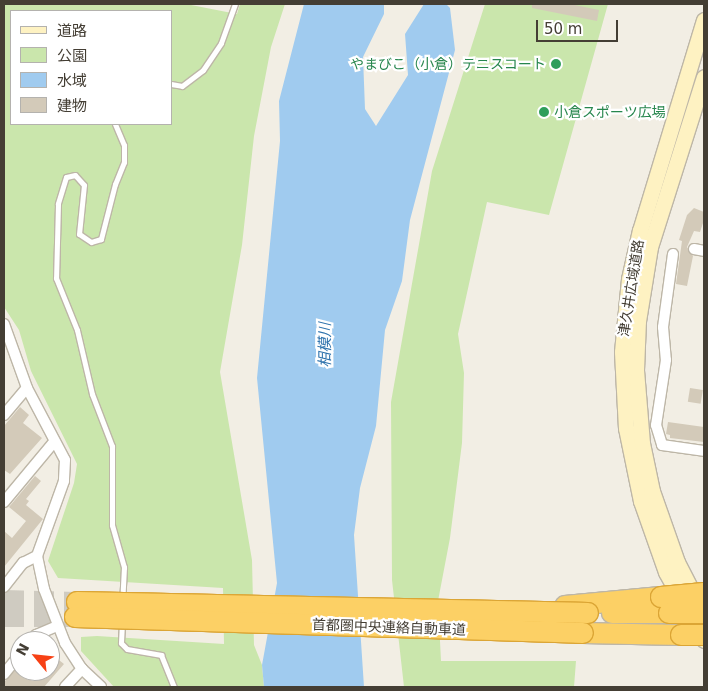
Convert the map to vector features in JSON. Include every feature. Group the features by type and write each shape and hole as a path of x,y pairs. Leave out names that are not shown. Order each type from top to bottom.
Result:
{"highway":[{"path":"665,605 704,593"},
{"name":"首都圏中央連絡自動車道","path":"70,615 511,612 665,605 704,613"},
{"name":"首都圏中央連絡自動車道","path":"70,615 583,633 704,635"}],"main road":[{"name":"津久井広域道路","path":"704,20 640,230 628,287 622,352 626,428 640,501 666,572 704,640"},
{"name":"津久井広域道路","path":"704,77 650,247 638,321 636,370 642,443 654,499 677,562 704,613"}],"street":[{"path":"674,254 663,327 666,360 656,425 662,446 704,451"},
{"path":"5,328 28,388 54,442 63,454 64,476 37,556 44,589 70,615 82,669 101,687"},
{"path":"4,415 28,388"},
{"path":"4,502 54,442"},
{"path":"4,587 24,563 37,556"},
{"path":"46,631 70,615"},
{"path":"65,687 82,669"}],"lane":[{"path":"172,84 182,86 204,70 221,43 235,4"},
{"path":"115,125 124,145 124,162 115,184 101,239 91,242 80,234 84,185 76,175 66,177 58,204 56,278 77,330 92,394 112,446 112,525 124,567 122,643 127,648 161,655 174,687"}],"green space":[{"path":"4,4 186,4 237,14 240,4 285,4 271,47 254,136 242,245 220,372 252,560 254,645 262,665 264,687 114,687 81,651 81,637 97,636 224,644 223,588 58,578 48,561 74,483 77,464 31,371 19,330 4,307"},
{"path":"485,4 608,4 549,215 487,202 458,334 464,373 462,443 450,538 438,601 441,661 576,661 574,687 404,687 392,580 391,402 432,171"}],"water":[{"name":"相模川","path":"304,4 384,4 384,14 363,57 365,109 376,126 408,75 405,34 424,4 446,4 450,8 455,50 410,220 402,281 385,330 376,426 360,488 354,535 364,687 264,687 262,665 277,583 257,378 280,141 279,101"}],"building":[{"path":"532,4 570,4 599,10 597,21 532,8"},
{"path":"694,208 704,212 704,220 700,232 694,231 687,247 693,256 687,286 676,284 682,241 679,240 687,215"},
{"path":"690,388 703,390 701,404 688,402"},
{"path":"20,407 29,415 23,423 42,438 10,474 4,470 4,426"},
{"path":"668,422 704,427 704,442 670,438 670,435 666,434"},
{"path":"35,476 41,481 26,499 29,501 26,505 43,519 4,567 4,531 12,538 26,521 9,507"},
{"path":"10,676 10,681 49,681 44,687 4,687 4,682"}],"tunnel":[{"path":"4,600 77,602"},
{"path":"4,617 75,617"}],"place":[{"name":"やまびこ（小倉）テニスコート","path":"556,64"},
{"name":"小倉スポーツ広場","path":"544,112"}]}
